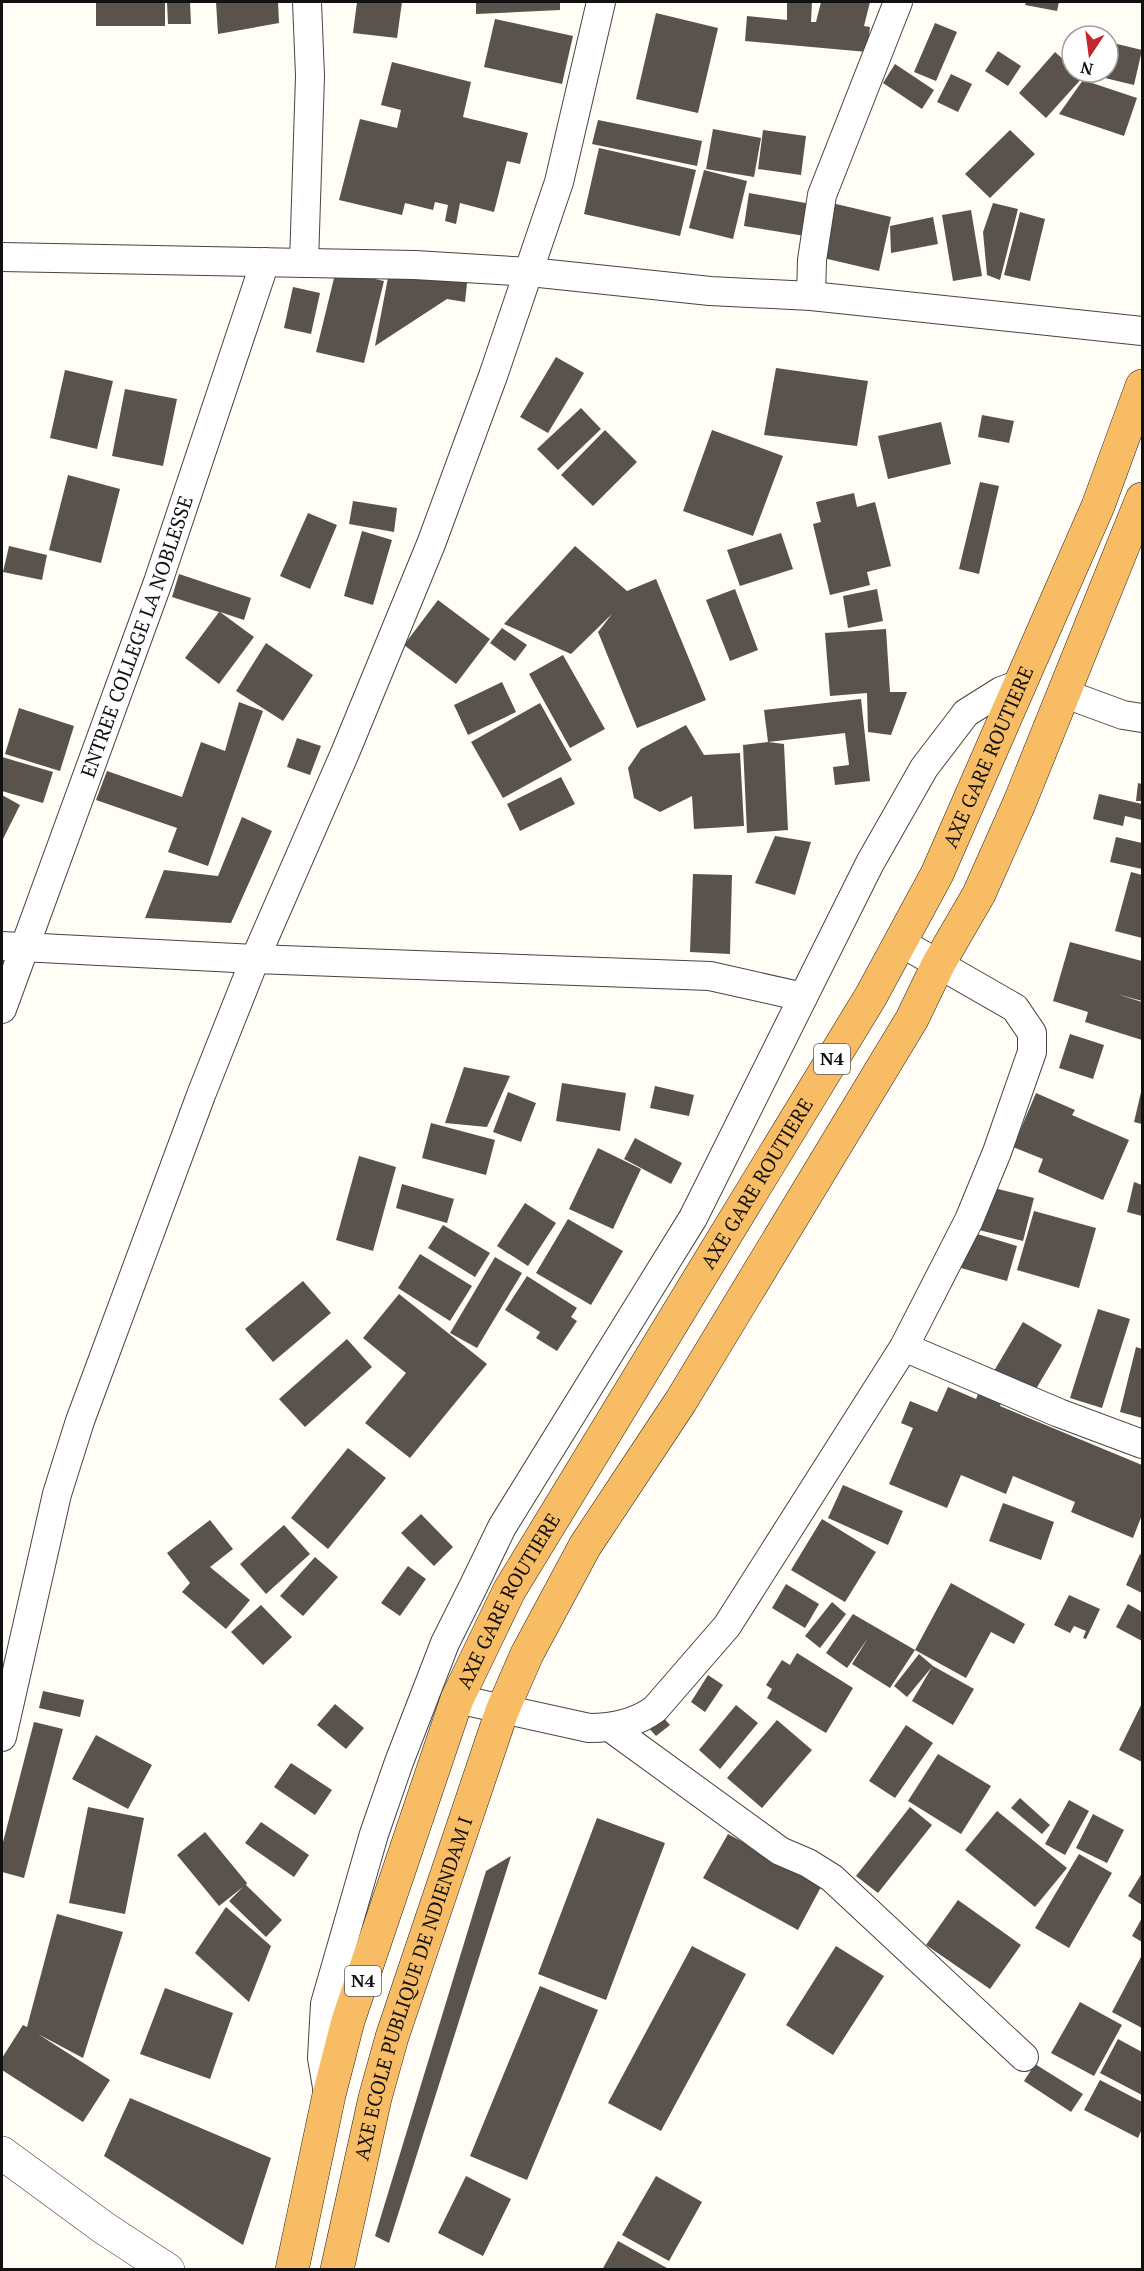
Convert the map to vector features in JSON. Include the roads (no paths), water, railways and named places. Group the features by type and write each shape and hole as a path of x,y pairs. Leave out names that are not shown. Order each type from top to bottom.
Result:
{"highway":[{"name":"AXE GARE ROUTIERE","path":"457,1700 509,1591 871,996 937,874 1098,506 1143,386"},
{"name":"AXE GARE ROUTIERE","path":"502,1712 527,1654 585,1546 681,1401 912,1019 939,963 979,894 1019,804 1143,499"},
{"path":"548,1528 585,1546"},
{"name":"N4","path":"292,2270 329,2095 348,2021 457,1700"},
{"name":"AXE ECOLE PUBLIQUE DE NDIENDAM I","path":"337,2270 375,2098 392,2037 502,1712"}],"street":[{"path":"304,263 310,76 307,2"},
{"path":"2,1737 57,1494 80,1422 201,1095 255,959 345,753 431,544 530,272 559,182 601,2"},
{"path":"811,296 812,260 822,195 898,2"},
{"path":"2,257 415,265 530,272 710,291 811,296 1143,331"},
{"name":"ENTREE COLLEGE LA NOBLESSE","path":"2,1009 13,947 158,582 265,262"},
{"path":"329,2095 322,2058 325,2004 374,1834 421,1701 445,1643 502,1527 693,1218 870,862 924,768 966,712 1001,691 1020,684"},
{"path":"1063,693 1124,715 1143,718"},
{"path":"457,1700 502,1712 589,1728 611,1728 642,1718 655,1709 727,1626 904,1347 969,1220 997,1152 1032,1052 1032,1033 1015,1008 900,942"},
{"path":"13,947 255,959 710,976 803,997"},
{"path":"904,1347 1059,1413 1143,1444"},
{"path":"611,1728 780,1851 808,1863 832,1878 1024,2057"},
{"path":"2,2153 104,2228 168,2270"}]}
